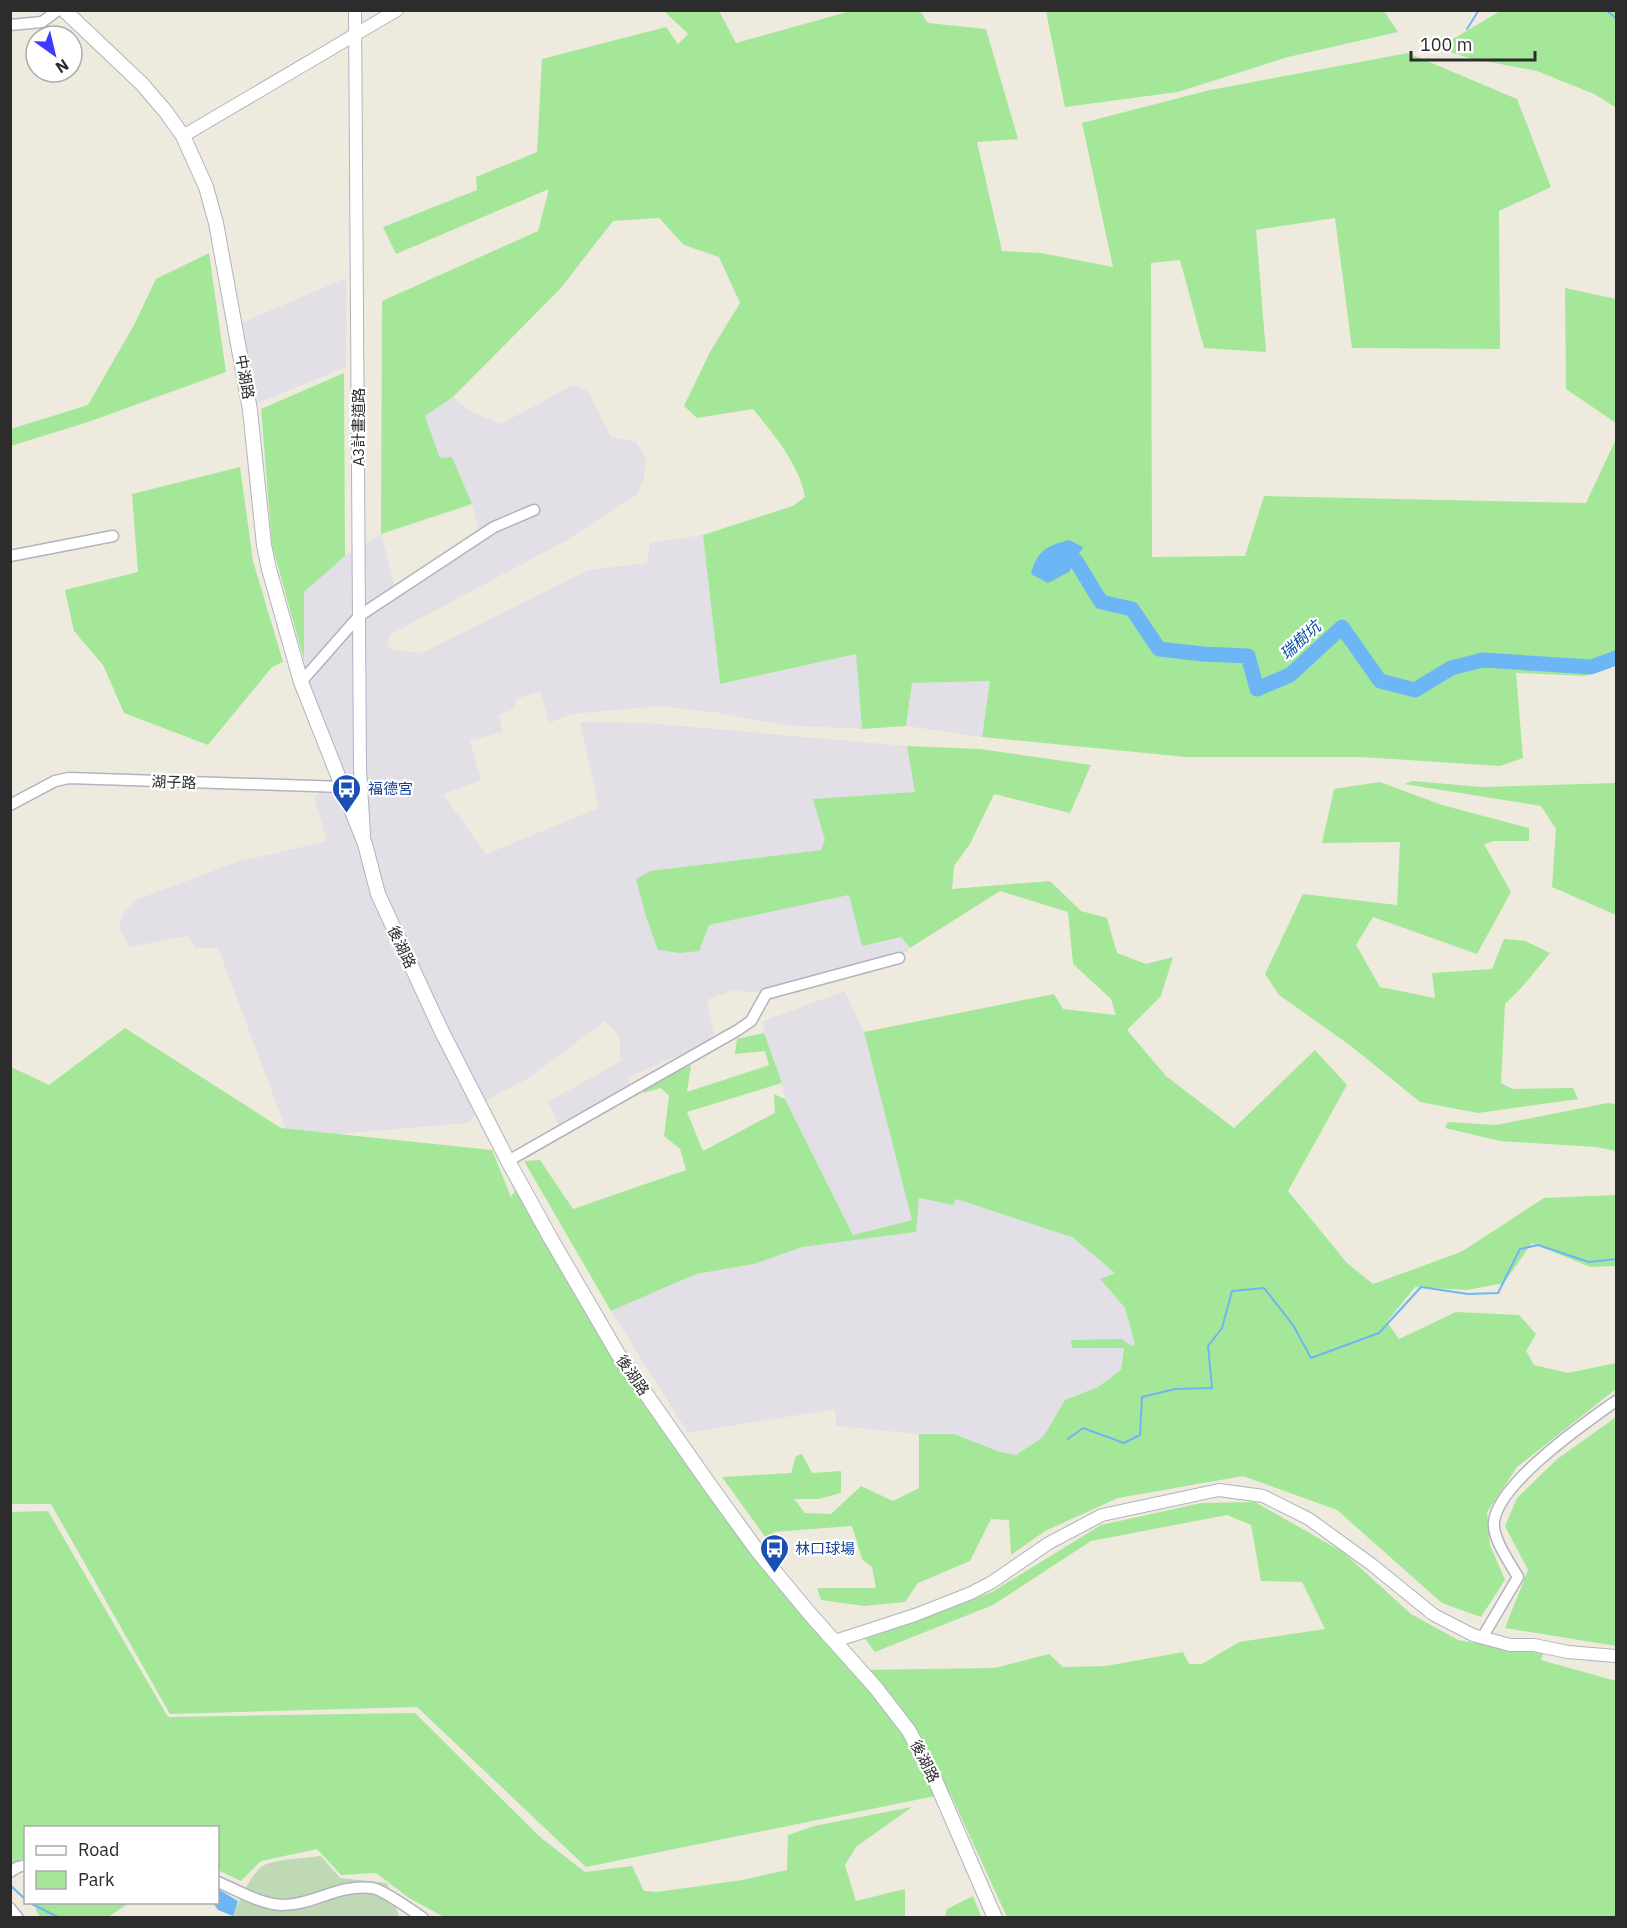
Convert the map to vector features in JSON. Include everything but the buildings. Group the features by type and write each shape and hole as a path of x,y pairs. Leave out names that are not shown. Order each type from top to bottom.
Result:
{"main road":[{"name":"中湖路","path":"64,10 142,84 166,112 183,136 206,187 216,223 250,410 264,545 301,682 343,787"},
{"name":"後湖路","path":"343,787 365,844 378,894 441,1030 508,1161 584,1297 644,1391 756,1549 894,1710 918,1747 995,1917"}],"street":[{"path":"10,25 42,22 58,10"},
{"name":"A3計畫道路","path":"355,10 360,770 365,844"},
{"path":"183,136 397,10"},
{"path":"301,682 359,616 494,526 534,510"},
{"path":"10,556 113,536"},
{"name":"湖子路","path":"10,805 56,781 69,778 343,787"},
{"path":"508,1161 738,1030 751,1021 766,994 899,958"},
{"path":"1482,1638 1518,1577 1500,1545 1493,1524 1497,1509 1506,1494 1527,1472 1589,1420 1617,1401"},
{"path":"835,1641 915,1615 971,1593 992,1582 1049,1543 1102,1515 1220,1490 1263,1496 1309,1519 1371,1563 1434,1615 1454,1627 1482,1638 1510,1645 1534,1645 1568,1652 1617,1656"},
{"path":"10,1872 24,1866"},
{"path":"219,1882 254,1898 281,1905 298,1903 342,1889 374,1888 423,1917"},
{"path":"10,1908 18,1917"}],"shaded area":[{"path":"346,278 346,367 258,403 241,323"},
{"path":"573,385 588,391 611,437 636,442 646,458 644,479 637,494 567,540 391,634 386,646 395,650 422,653 589,570 647,563 650,543 703,535 720,684 856,654 862,729 782,725 720,713 660,706 572,714 549,723 540,691 517,699 513,710 499,714 502,732 470,741 481,780 443,794 486,854 599,808 580,722 647,723 907,746 916,792 825,840 821,850 650,871 709,925 849,895 901,937 910,948 899,959 762,992 732,991 707,1000 714,1035 700,1047 628,1077 632,1090 559,1125 548,1102 621,1061 619,1035 605,1021 527,1079 489,1099 468,1123 289,1138 218,948 196,948 188,936 129,947 119,929 123,914 136,900 237,862 327,841 314,797 344,778 297,676 304,660 304,592 345,556 381,534 395,588 479,531 472,504 452,458 441,459 425,416 453,397 468,410 501,424"},
{"path":"990,681 982,737 906,726 912,683"},
{"path":"845,991 864,1032 913,1220 853,1235 785,1099 782,1083 764,1033 763,1021"},
{"path":"918,1198 953,1205 956,1199 1073,1237 1115,1273 1100,1280 1125,1308 1136,1344 1132,1346 1071,1340 1072,1348 1124,1347 1121,1370 1098,1387 1065,1400 1043,1437 1016,1455 1000,1452 954,1434 919,1434 836,1426 835,1409 688,1433 611,1311 696,1274 754,1264 802,1247 915,1232"}],"green space":[{"path":"664,11 719,11 736,43 851,11 920,11 928,23 986,29 1018,139 977,142 1002,251 1041,253 1113,267 1082,123 1210,90 1408,53 1517,99 1551,187 1499,211 1500,349 1352,348 1335,218 1256,230 1266,352 1204,348 1180,260 1151,263 1152,557 1245,556 1264,496 1586,503 1616,439 1616,662 1585,676 1516,673 1523,758 1500,766 1361,757 1186,757 982,737 990,681 912,683 906,726 862,729 856,654 720,684 703,535 793,506 805,497 791,462 753,409 697,418 684,406 710,352 740,303 719,257 684,245 659,218 613,221 560,289 453,397 425,416 440,458 452,457 472,504 381,534 382,301 538,231 549,189 396,254 383,227 477,190 476,177 537,152 542,59 666,27 678,44 688,34"},
{"path":"1046,11 1384,11 1398,32 1288,57 1178,92 1065,107"},
{"path":"1500,11 1616,11 1616,106 1594,94 1537,71 1469,58 1438,48"},
{"path":"209,253 226,372 88,422 11,446 11,429 88,405 134,325 156,279"},
{"path":"1565,288 1616,299 1616,423 1566,389"},
{"path":"344,373 345,556 304,592 304,660 272,545 261,409"},
{"path":"240,467 253,561 283,662 272,667 208,745 124,713 103,665 74,631 65,590 138,572 132,494"},
{"path":"907,746 980,749 1091,765 1070,813 994,794 970,844 954,866 952,889 1050,881 1081,911 1107,918 1117,953 1146,964 1173,957 1161,996 1127,1030 1166,1076 1234,1128 1315,1050 1347,1085 1288,1191 1347,1263 1373,1284 1461,1252 1544,1198 1616,1195 1616,1266 1590,1267 1532,1243 1504,1283 1467,1290 1415,1287 1387,1322 1399,1339 1456,1312 1519,1315 1536,1334 1526,1351 1534,1365 1568,1373 1616,1363 1616,1389 1517,1467 1487,1512 1490,1545 1505,1580 1481,1617 1442,1603 1337,1510 1243,1476 1118,1498 1045,1531 1011,1555 1009,1520 991,1519 970,1561 918,1583 905,1602 864,1606 821,1600 817,1588 876,1588 872,1567 862,1559 852,1526 773,1532 786,1552 781,1559 722,1477 791,1473 796,1456 802,1454 812,1473 841,1471 841,1493 818,1499 794,1499 805,1513 831,1514 861,1486 893,1501 919,1488 919,1434 954,1434 1000,1452 1016,1455 1043,1437 1065,1400 1098,1387 1121,1370 1124,1348 1072,1348 1071,1340 1122,1339 1131,1346 1135,1344 1125,1308 1100,1279 1115,1273 1072,1237 956,1199 953,1205 919,1198 916,1232 802,1247 754,1264 696,1274 611,1311 524,1161 540,1160 573,1209 686,1170 680,1149 664,1136 669,1096 661,1088 643,1093 649,1084 691,1065 687,1092 769,1065 765,1051 735,1054 737,1039 764,1033 782,1083 687,1112 703,1151 775,1113 774,1094 785,1099 853,1235 912,1220 864,1032 1054,994 1063,1009 1116,1015 1111,999 1073,964 1068,912 1000,891 910,948 901,937 862,946 849,895 709,925 699,951 680,953 658,950 636,879 650,871 821,850 825,840 813,799 915,792"},
{"path":"1413,781 1482,787 1616,783 1616,915 1552,887 1556,829 1541,806 1404,784"},
{"path":"1380,782 1442,805 1529,828 1529,841 1494,841 1484,844 1511,892 1477,954 1373,917 1356,945 1380,987 1435,998 1432,973 1492,969 1504,939 1525,941 1550,953 1505,1004 1501,1083 1513,1089 1573,1088 1578,1099 1478,1113 1420,1102 1351,1046 1279,995 1265,974 1303,894 1397,905 1400,842 1322,843 1334,789"},
{"path":"125,1028 281,1128 492,1150 511,1197 515,1191 503,1168 508,1168 669,1436 857,1670 995,1668 1049,1654 1063,1667 1106,1666 1183,1652 1189,1664 1202,1664 1239,1642 1325,1629 1302,1582 1261,1581 1251,1525 1227,1515 1091,1541 993,1605 875,1652 865,1639 992,1592 1101,1525 1201,1503 1255,1502 1343,1552 1411,1614 1458,1640 1498,1647 1544,1650 1541,1660 1616,1681 1616,1917 1007,1917 950,1793 586,1867 417,1707 170,1714 51,1504 11,1504 11,1067 49,1085"},
{"path":"1608,1103 1616,1104 1616,1151 1596,1147 1500,1141 1445,1128 1448,1122 1496,1125"},
{"path":"1616,1417 1616,1646 1505,1628 1528,1570 1505,1526 1517,1498 1556,1460"},
{"path":"48,1511 168,1717 415,1713 540,1837 585,1872 632,1866 644,1891 657,1892 742,1880 787,1870 788,1835 814,1826 912,1807 856,1847 845,1865 856,1901 905,1889 905,1917 444,1917 409,1898 376,1873 341,1875 317,1849 261,1861 241,1881 219,1870 219,1826 24,1826 24,1862 21,1858 11,1870 11,1512"},
{"path":"321,1856 340,1878 387,1883 399,1916 397,1918 232,1916 248,1884 261,1867 281,1861"},
{"path":"973,1896 981,1917 945,1917 947,1909"},
{"path":"36,1904 128,1904 108,1917 40,1917"}],"water":[{"path":"1069,540 1083,547 1069,572 1048,583 1031,574 1036,559 1044,550"},
{"path":"219,1890 238,1901 233,1916 218,1910 214,1904 219,1904"}],"waterway":[{"path":"1467,29 1479,10"},
{"path":"1606,10 1616,18"},
{"name":"瑞樹坑","path":"1076,561 1101,602 1132,609 1159,649 1248,656 1257,689 1290,675 1342,627 1380,681 1415,690 1451,668 1483,660 1591,667 1616,658"},
{"path":"1068,1439 1083,1428 1124,1443 1140,1435 1142,1397 1175,1389 1212,1388 1208,1346 1222,1328 1232,1291 1264,1288 1293,1325 1311,1358 1379,1333 1421,1287 1468,1294 1498,1293 1520,1249 1538,1245 1589,1262 1616,1259"},
{"path":"10,1885 24,1898"},
{"path":"32,1904 60,1918"}],"place":[{"name":"福德宮","path":"347,814"},
{"name":"林口球場","path":"774,1574"}]}
